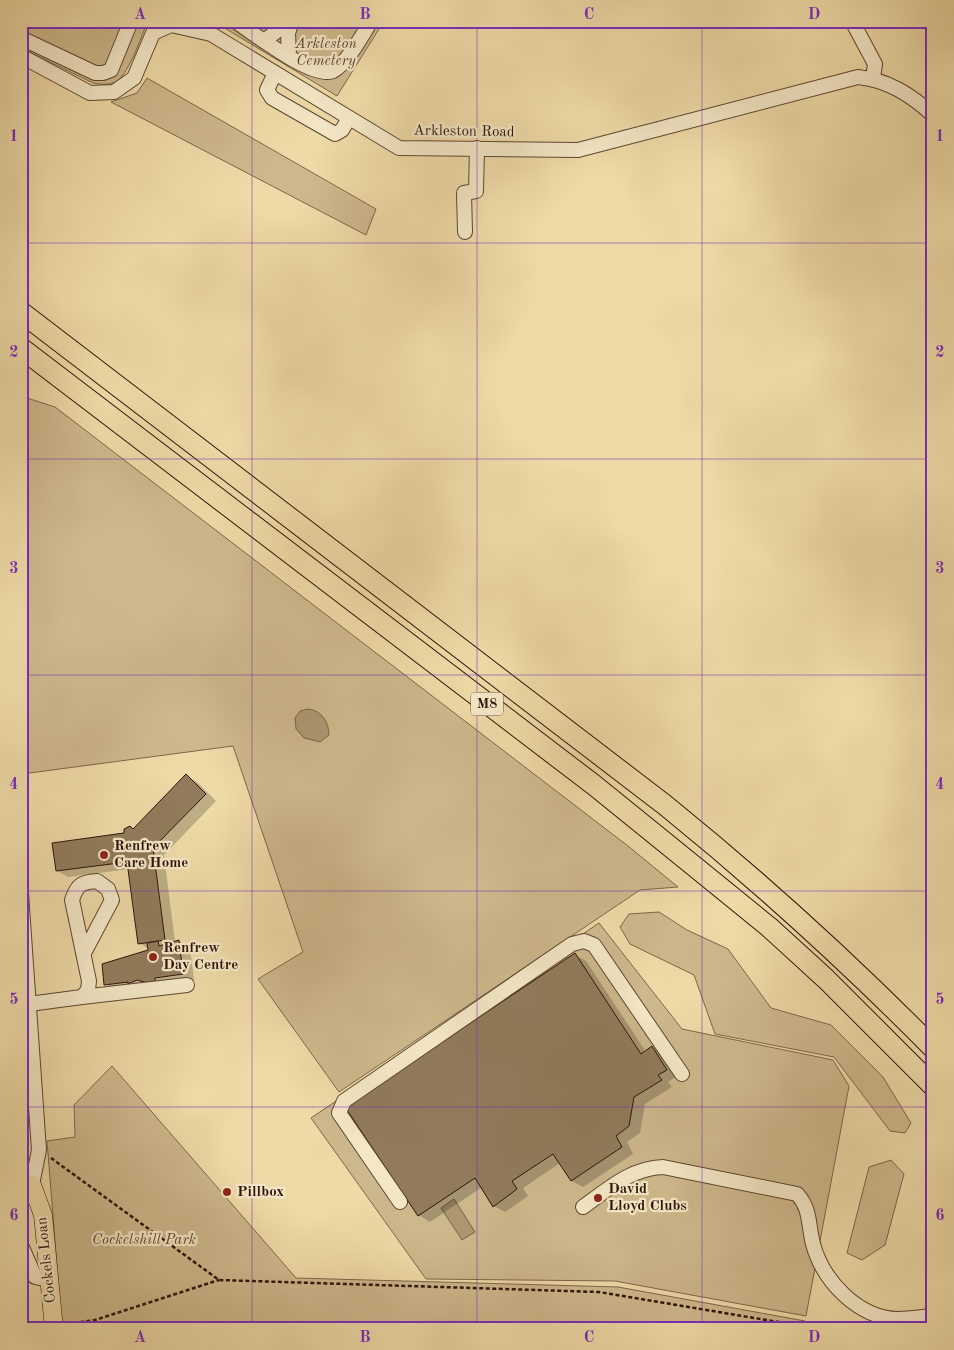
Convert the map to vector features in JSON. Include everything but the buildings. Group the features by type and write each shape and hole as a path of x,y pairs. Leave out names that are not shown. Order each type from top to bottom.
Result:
{"highway":[{"name":"M8","path":"21,312 720,849 850,966 933,1048"},
{"name":"M8","path":"21,348 594,785 768,927 877,1029 933,1086"}],"main road":[{"name":"Cockels Loan","path":"26,1185 44,1215 52,1328"}],"street":[{"path":"21,38 95,73 103,73 111,70 121,50 131,21"},
{"path":"235,21 289,57 318,72 333,71 344,62 371,21"},
{"path":"264,41 291,21"},
{"path":"289,57 288,33 291,21"},
{"path":"852,21 875,64 873,78"},
{"name":"Arkleston Road","path":"21,56 90,92 114,92 134,78 152,33 171,25 211,34 399,148 578,150 858,77 873,78 899,89 933,115"},
{"path":"275,73 267,90 272,98 335,134 342,130 349,118"},
{"path":"465,232 464,193 476,191 477,148"},
{"path":"82,997 88,990 89,981 72,900 76,887 85,881 97,881 108,889 112,900 84,953"},
{"name":"Cockels Loan","path":"21,893 39,1150 26,1185"},
{"path":"400,1202 340,1113 344,1101 572,944 584,941 594,945 682,1074"},
{"path":"29,1004 187,986"},
{"path":"582,1207 636,1171 663,1167 797,1194 805,1203 810,1217 813,1244 823,1267 835,1286 850,1300 869,1313 897,1319 933,1316"},
{"path":"21,1245 35,1277 50,1280"}],"path":[{"path":"39,1150 219,1280"},
{"path":"52,1328 95,1320 219,1280 598,1292 820,1329"}],"green space":[{"path":"21,21 148,21 134,56 124,74 119,80 105,84 93,83 21,48"},
{"name":"Arkleston Cemetery","path":"213,21 384,21 337,96"},
{"path":"147,78 376,209 366,235 111,102 137,93"},
{"path":"21,396 55,407 628,846 678,887 640,890 339,1092 258,979 303,952 233,746 22,774"},
{"path":"659,912 687,930 728,949 771,1008 831,1025 883,1077 911,1123 905,1133 890,1131 834,1057 715,1034 694,975 630,944 620,927 629,914"},
{"name":"David Lloyd Clubs","path":"599,923 682,1029 833,1060 849,1086 806,1316 615,1281 426,1279 311,1118"},
{"name":"Cockelshill Park","path":"112,1066 296,1278 618,1287 805,1321 805,1329 62,1329 47,1141 75,1137 74,1105"},
{"path":"891,1160 904,1174 885,1245 862,1260 847,1253 869,1167"}],"shaded area":[{"path":"308,709 320,714 328,726 329,735 320,742 304,738 296,729 295,718 300,711"},
{"path":"454,1199 475,1232 462,1240 441,1208"}],"place":[{"name":"Renfrew Care Home","path":"104,855"},
{"name":"Renfrew Day Centre","path":"153,957"},
{"name":"Pillbox","path":"227,1192"},
{"name":"David Lloyd Clubs","path":"598,1198"}]}
